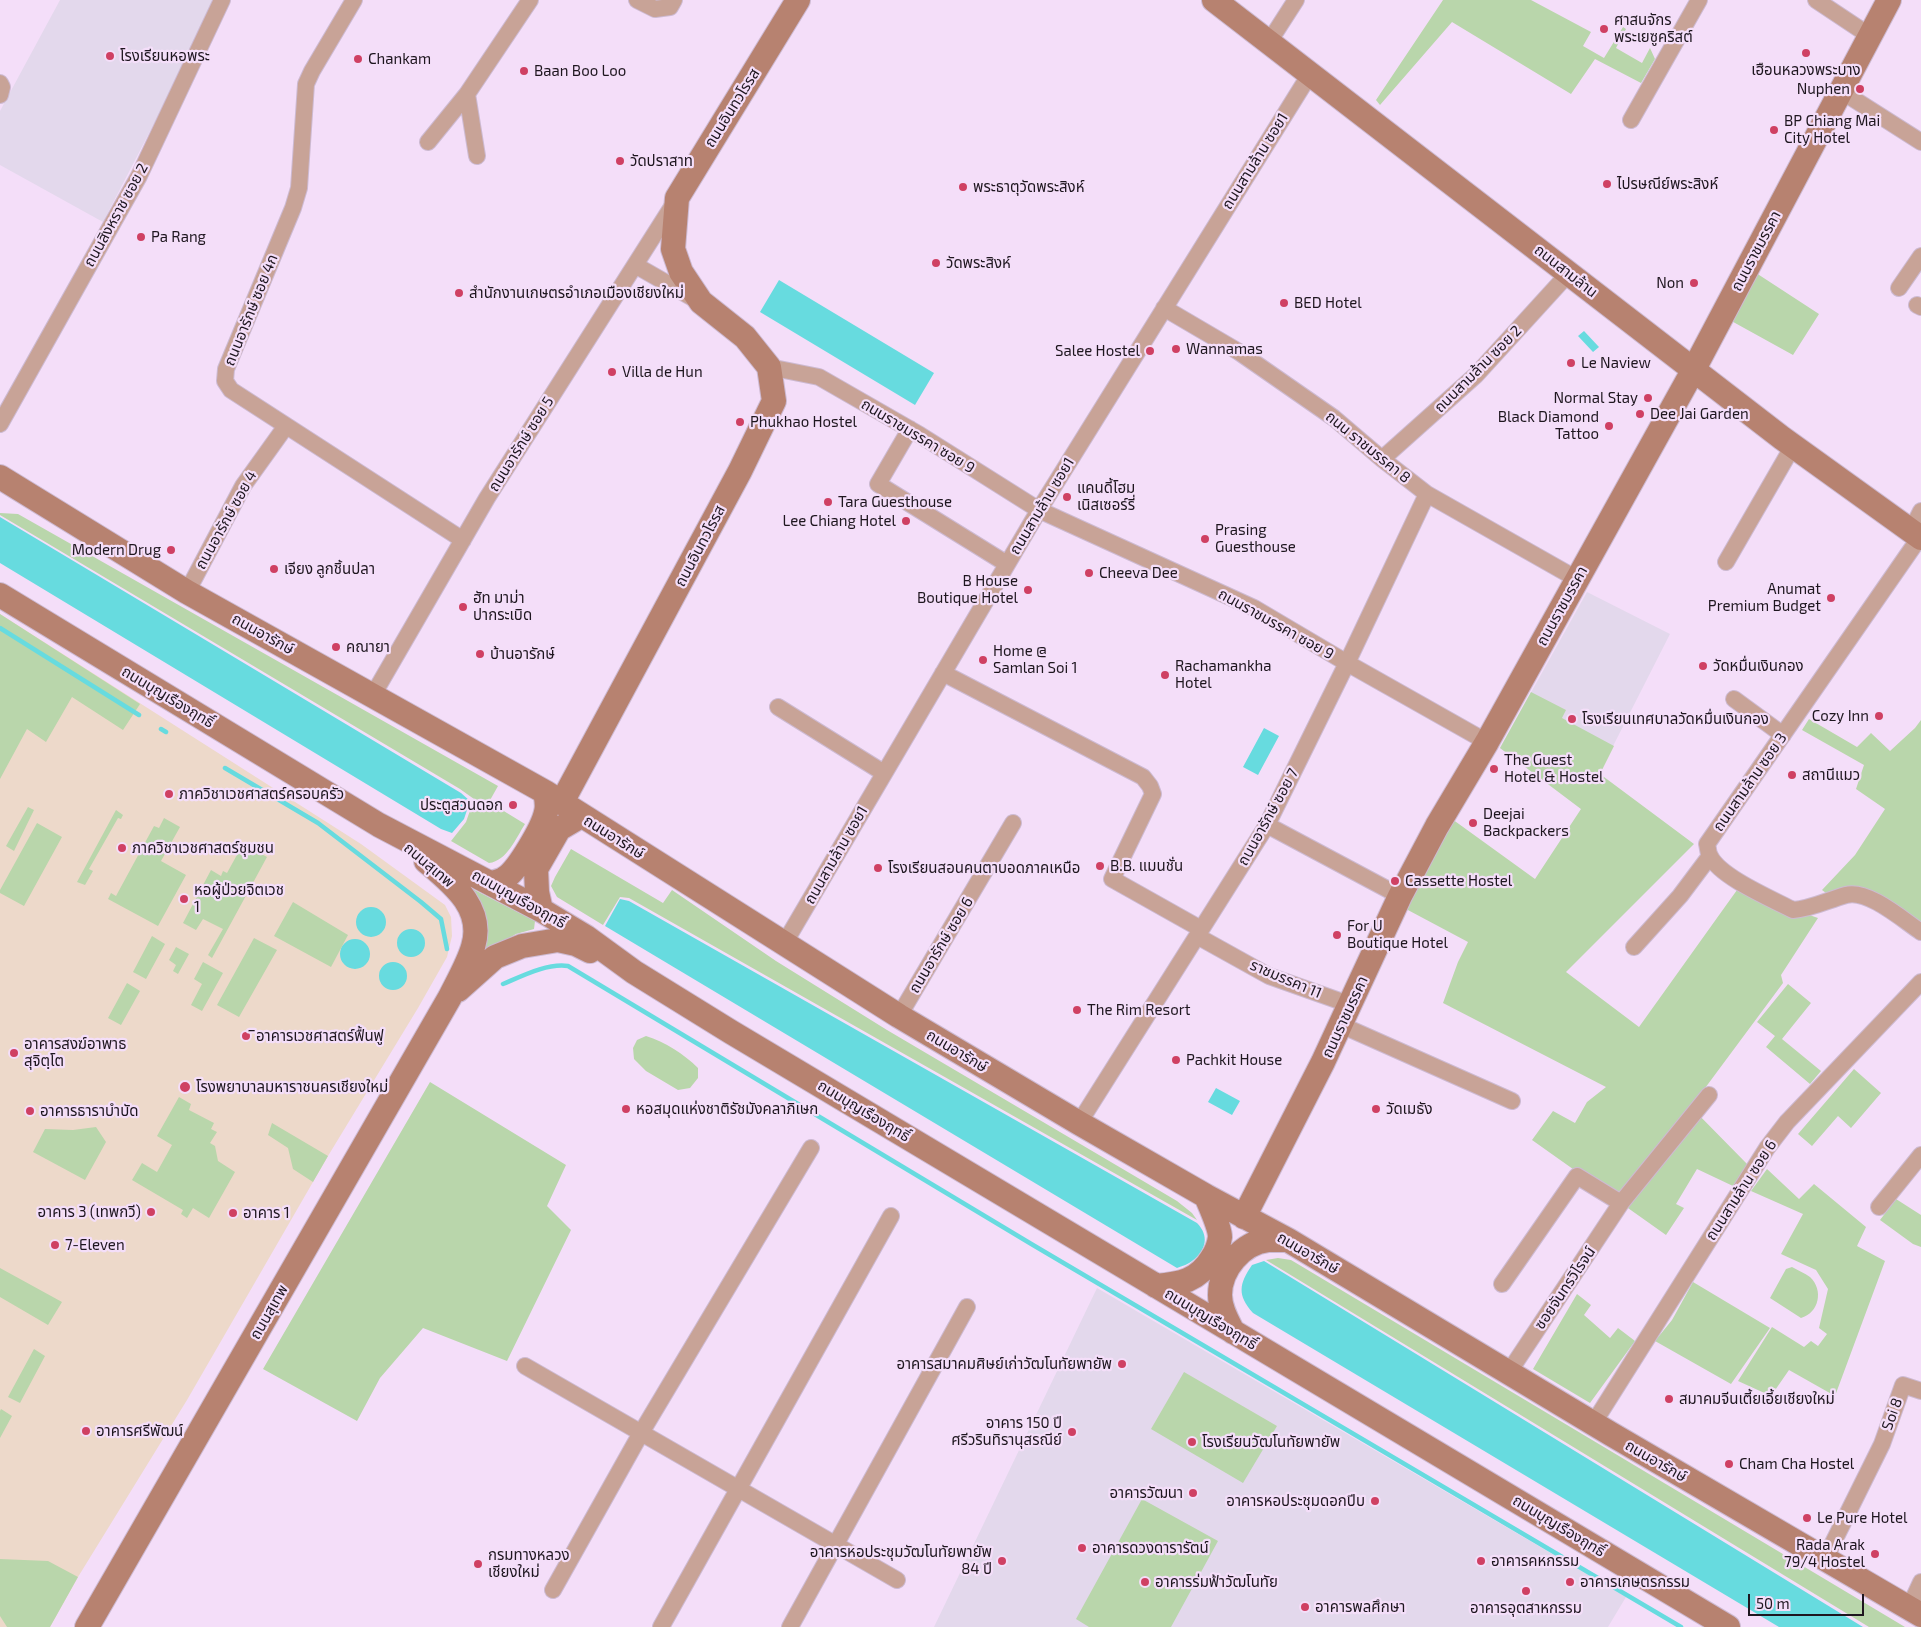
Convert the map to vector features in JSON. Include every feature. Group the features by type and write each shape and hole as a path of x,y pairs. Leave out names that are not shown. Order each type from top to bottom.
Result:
{"main road":[{"name":"ถนนอินทวโรรส","path":"553,797 740,472 774,401 769,367 745,337 701,302 681,272 673,249 677,198 798,0"},
{"name":"ถนนสามล้าน","path":"1214,0 1793,446 1918,529"},
{"name":"ถนนราชมรรคา","path":"1244,1217 1346,1015 1400,896 1437,826 1487,742 1694,369 1889,0"},
{"name":"ถนนอารักษ์","path":"6,485 187,592 553,797 899,1016 1079,1123 1206,1196 1288,1240 1593,1424 1915,1612"},
{"name":"ถนนบุญเรืองฤทธิ์","path":"0,595 379,824 541,910 586,937 634,972 1728,1627"},
{"path":"490,883 504,879 514,871 543,823 553,797"},
{"path":"541,910 537,892 536,869 559,829 581,816"},
{"name":"ถนนสุเทพ","path":"87,1627 450,997 473,947 476,933 475,922 468,902 453,883 379,824"},
{"name":"ถนนสุเทพ","path":"450,997 495,957 506,951 541,942 558,940 576,944 634,972"},
{"path":"1156,1286 1191,1280 1206,1268 1216,1252 1220,1235 1206,1196"},
{"path":"1233,1332 1224,1314 1220,1295 1224,1276 1233,1259 1248,1247 1267,1240 1288,1240"}],"street":[{"name":"ถนนสิงหราช ซอย 2","path":"0,424 139,176 222,0"},
{"name":"ถนนอารักษ์ ซอย 4ก","path":"354,0 306,84 298,188 293,208 226,369 225,381 231,390 463,540"},
{"path":"428,142 467,94 530,0"},
{"path":"637,0 655,9 670,7 674,0"},
{"path":"1269,42 1296,0"},
{"path":"1632,120 1699,0"},
{"path":"1816,0 1870,36"},
{"name":"ถนนสามล้าน ซอย1","path":"784,944 1039,510 1310,74"},
{"path":"0,83 2,87 0,95"},
{"path":"1841,91 1921,142"},
{"path":"467,94 477,156"},
{"name":"ถนนอารักษ์ ซอย 5","path":"373,695 463,540 677,198"},
{"path":"1899,288 1921,256"},
{"name":"ถนนอินทวโรรส","path":"635,265 701,302"},
{"name":"ถนนสามล้าน ซอย 2","path":"1382,459 1476,375 1569,273"},
{"name":"ถนน ราชมรรคา 8","path":"1164,308 1239,352 1334,418 1427,494 1577,579"},
{"name":"ถนนราชมรรคา ซอย 9","path":"769,367 819,377 910,429 1039,510 1254,608 1487,742"},
{"name":"ถนนอารักษ์ ซอย 4","path":"187,592 243,486 286,426"},
{"path":"910,429 878,484 1007,564"},
{"path":"1726,562 1793,446"},
{"name":"ถนนอารักษ์ ซอย 7","path":"1079,1123 1266,825 1347,663 1427,494"},
{"name":"ถนนสามล้าน ซอย 3","path":"1710,856 1707,844 1783,735 1918,529"},
{"name":"ราชมรรคา 11","path":"943,673 1143,777 1150,786 1152,794 1112,879 1269,976 1512,1101"},
{"path":"1734,699 1783,735"},
{"path":"778,707 884,773"},
{"name":"ถนนอารักษ์ ซอย 6","path":"899,1016 1013,823"},
{"path":"1266,825 1400,896"},
{"path":"1634,948 1680,896 1710,856 1723,871 1793,910 1803,909 1849,895 1862,895 1889,910 1921,932"},
{"name":"ถนนสามล้าน ซอย 6","path":"1593,1424 1767,1148 1788,1122 1921,982"},
{"name":"ซอยจันทรวิโรจน์","path":"1509,1372 1621,1203 1709,1094"},
{"path":"553,1590 641,1433 811,1148"},
{"path":"1879,1207 1921,1155"},
{"path":"1502,1284 1577,1176 1621,1203"},
{"path":"661,1627 890,1216"},
{"path":"790,1627 967,1307"},
{"path":"525,1366 737,1490 897,1580"},
{"name":"Soi 8","path":"1824,1559 1882,1444 1903,1384 1921,1391"},
{"path":"1915,1612 1921,1582"}],"shaded area":[{"name":"โรงเรียนหอพระ","path":"60,0 218,0 103,222 0,165 0,111"},
{"path":"1443,0 1531,0 1591,32 1583,46 1604,58 1623,27 1626,29 1616,48 1642,63 1650,48 1655,59 1641,83 1595,59 1571,94 1452,22 1380,105 1376,100"},
{"path":"1753,271 1819,314 1793,355 1726,318"},
{"path":"779,280 934,373 915,405 760,312"},
{"path":"1584,331 1599,347 1593,352 1578,336"},
{"path":"0,513 18,514 498,786 489,802 525,824 514,842 501,858 489,863 451,841 466,822 474,799 0,515"},
{"path":"0,517 461,793 470,801 464,819 452,833 441,829 0,563"},
{"name":"โรงเรียนเทศบาลวัดหมื่นเงินกอง","path":"1587,592 1670,634 1581,809 1500,748"},
{"name":"โรงพยาบาลมหาราชนครเชียงใหม่","path":"0,614 361,844 445,905 451,917 452,936 447,957 418,1008 328,1156 187,1400 78,1577 50,1627 0,1627"},
{"path":"0,614 140,704 123,730 72,697 46,742 27,729 0,779"},
{"path":"1531,692 1566,710 1562,718 1614,746 1600,774 1694,844 1566,972 1639,1027 1737,890 1818,918 1781,975 1783,983 1691,1107 1749,1166 1733,1186 1697,1169 1676,1204 1684,1208 1666,1235 1532,1140 1553,1111 1575,1123 1587,1102 1606,1087 1443,1003 1458,962 1468,942 1406,909 1452,819 1535,879 1581,809 1500,748"},
{"path":"1809,719 1857,747 1871,733 1890,751 1921,720 1921,929 1878,899 1830,896 1822,890 1855,855 1885,809 1856,789 1864,765 1802,730"},
{"path":"1264,728 1279,736 1258,775 1243,767"},
{"path":"28,807 34,810 14,851 6,846"},
{"path":"116,810 123,815 121,819 118,818 89,869 93,871 85,885 77,882"},
{"path":"164,818 180,827 161,861 186,875 158,926 108,899 111,893 116,896 154,826 159,828"},
{"path":"37,823 62,837 24,906 0,893 0,890"},
{"path":"243,844 267,857 212,958 208,955 223,929 203,919 196,930 183,923 211,870 221,876 223,871 227,873"},
{"path":"571,849 663,903 672,890 776,961 887,1030 1177,1201 1192,1213 1197,1220 629,898 620,897 603,925 557,897 551,886"},
{"path":"465,885 535,921 534,929 516,934 476,958"},
{"path":"620,899 629,901 1197,1223 1205,1237 1201,1252 1191,1262 1177,1268 605,926"},
{"path":"293,902 348,935 331,967 274,936"},
{"path":"371,907 377,908 385,916 385,928 377,936 371,937 365,936 357,928 356,922 357,916 365,908"},
{"path":"411,929 421,933 425,943 421,953 411,957 401,953 397,943 401,933"},
{"path":"152,936 165,944 146,979 133,972"},
{"path":"254,938 277,950 239,1017 217,1005"},
{"path":"355,939 366,943 370,954 366,965 355,969 344,965 340,954 344,943"},
{"path":"176,947 189,954 178,974 173,971 176,965 169,960"},
{"path":"203,962 223,973 202,1011 191,1005 202,984 194,979"},
{"path":"393,962 403,966 407,976 403,986 393,990 383,986 379,976 383,966"},
{"path":"127,983 140,991 121,1025 108,1018"},
{"path":"1788,984 1811,1003 1782,1039 1821,1071 1810,1084 1766,1047 1775,1036 1757,1022"},
{"path":"646,1036 674,1049 698,1068 698,1078 690,1088 678,1090 646,1071 634,1059 633,1048 637,1040"},
{"path":"1854,1069 1881,1093 1851,1128 1838,1116 1812,1146 1798,1134"},
{"path":"430,1082 566,1165 547,1206 571,1230 507,1361 423,1328 380,1378 357,1421 263,1369"},
{"path":"1216,1088 1240,1101 1232,1115 1208,1102"},
{"path":"179,1097 191,1104 189,1110 214,1123 211,1129 217,1132 210,1143 215,1146 218,1161 235,1172 209,1218 193,1208 187,1218 181,1214 183,1210 132,1180 142,1163 157,1172 172,1145 157,1136"},
{"path":"272,1123 328,1156 313,1182 293,1169 288,1148 268,1135"},
{"path":"96,1127 106,1142 85,1180 33,1152 45,1129 73,1130"},
{"path":"1767,1169 1799,1199 1814,1184 1866,1227 1857,1246 1885,1261 1835,1396 1789,1370 1771,1396 1738,1381 1772,1327 1804,1347 1811,1341 1818,1346 1827,1334 1819,1328 1828,1289 1816,1270 1781,1254 1803,1214 1751,1191"},
{"path":"1896,1199 1921,1215 1921,1247 1913,1244 1880,1220"},
{"path":"1278,1258 1291,1260 1905,1627 1869,1627 1266,1260"},
{"path":"1264,1261 1863,1627 1779,1627 1253,1313 1244,1301 1242,1284 1252,1265"},
{"path":"1792,1267 1810,1277 1817,1288 1818,1300 1815,1306 1812,1311 1801,1318 1770,1298 1786,1269"},
{"path":"0,1268 62,1302 48,1325 0,1297"},
{"path":"1693,1282 1770,1328 1731,1384 1655,1341 1672,1320"},
{"name":"โรงเรียนวัฒโนทัยพายัพ","path":"1097,1288 1626,1597 1608,1627 934,1627"},
{"path":"1577,1294 1591,1305 1584,1315 1610,1338 1618,1328 1635,1341 1590,1403 1533,1369"},
{"path":"34,1349 45,1356 20,1403 8,1397"},
{"path":"1184,1372 1277,1426 1243,1483 1151,1429"},
{"path":"1,1409 12,1416 0,1438 0,1411"},
{"name":"อาคารร่มฟ้าวัฒโนทัย","path":"1142,1499 1218,1541 1171,1627 1089,1627 1076,1619"},
{"path":"0,1559 48,1561 78,1577 50,1627 7,1627 0,1616"}],"waterway":[{"path":"0,628 139,715"},
{"path":"161,729 166,732"},
{"path":"225,768 318,823 421,902 441,919 447,949"},
{"path":"503,984 543,968 568,966 1033,1245 1681,1627"}],"place":[{"name":"ศาสนจักร พระเยซูคริสต์","path":"1604,29"},
{"name":"เฮือนหลวงพระบาง","path":"1806,53"},
{"name":"โรงเรียนหอพระ","path":"110,56"},
{"name":"Chankam","path":"358,59"},
{"name":"Baan Boo Loo","path":"524,71"},
{"name":"Nuphen","path":"1860,89"},
{"name":"BP Chiang Mai City Hotel","path":"1774,130"},
{"name":"วัดปราสาท","path":"620,161"},
{"name":"ไปรษณีย์พระสิงห์","path":"1607,184"},
{"name":"พระธาตุวัดพระสิงห์","path":"963,187"},
{"name":"Pa Rang","path":"141,237"},
{"name":"วัดพระสิงห์","path":"936,263"},
{"name":"Non","path":"1694,283"},
{"name":"สำนักงานเกษตรอำเภอเมืองเชียงใหม่","path":"459,293"},
{"name":"BED Hotel","path":"1284,303"},
{"name":"Wannamas","path":"1176,349"},
{"name":"Salee Hostel","path":"1150,351"},
{"name":"Le Naview","path":"1571,363"},
{"name":"Villa de Hun","path":"612,372"},
{"name":"Normal Stay","path":"1648,398"},
{"name":"Dee Jai Garden","path":"1640,414"},
{"name":"Phukhao Hostel","path":"740,422"},
{"name":"Black Diamond Tattoo","path":"1609,426"},
{"name":"แคนดี้โฮม เนิสเซอร์รี่","path":"1067,497"},
{"name":"Tara Guesthouse","path":"828,502"},
{"name":"Lee Chiang Hotel","path":"906,521"},
{"name":"Prasing Guesthouse","path":"1205,539"},
{"name":"Modern Drug","path":"171,550"},
{"name":"เจียง ลูกชิ้นปลา","path":"274,569"},
{"name":"Cheeva Dee","path":"1089,573"},
{"name":"B House Boutique Hotel","path":"1028,590"},
{"name":"Anumat Premium Budget","path":"1831,598"},
{"name":"ฮัท มาม่า ปากระเบิด","path":"463,607"},
{"name":"คณายา","path":"336,647"},
{"name":"บ้านอารักษ์","path":"480,654"},
{"name":"Home @ Samlan Soi 1","path":"983,660"},
{"name":"วัดหมื่นเงินกอง","path":"1703,666"},
{"name":"Rachamankha Hotel","path":"1165,675"},
{"name":"Cozy Inn","path":"1879,716"},
{"name":"โรงเรียนเทศบาลวัดหมื่นเงินกอง","path":"1572,719"},
{"name":"The Guest Hotel & Hostel","path":"1494,769"},
{"name":"สถานีแมว","path":"1792,775"},
{"name":"ภาควิชาเวชศาสตร์ครอบครัว","path":"169,794"},
{"name":"ประตูสวนดอก","path":"513,805"},
{"name":"Deejai Backpackers","path":"1473,823"},
{"name":"ภาควิชาเวชศาสตร์ชุมชน","path":"122,848"},
{"name":"B.B. แมนชั่น","path":"1100,866"},
{"name":"โรงเรียนสอนคนตาบอดภาคเหนือ","path":"878,868"},
{"name":"Cassette Hostel","path":"1395,881"},
{"name":"หอผู้ป่วยจิตเวช 1","path":"184,899"},
{"name":"For U Boutique Hotel","path":"1337,935"},
{"name":"The Rim Resort","path":"1077,1010"},
{"name":"ิอาคารเวชศาสตร์ฟื้นฟู","path":"246,1036"},
{"name":"อาคารสงฆ์อาพาธ สุจิตฺโต","path":"14,1053"},
{"name":"Pachkit House","path":"1176,1060"},
{"name":"โรงพยาบาลมหาราชนครเชียงใหม่","path":"185,1087"},
{"name":"หอสมุดแห่งชาติรัชมังคลาภิเษก","path":"626,1109"},
{"name":"วัดเมธัง","path":"1376,1109"},
{"name":"อาคารธาราบำบัด","path":"30,1111"},
{"name":"อาคาร 3 (เทพกวี)","path":"151,1212"},
{"name":"อาคาร 1","path":"233,1213"},
{"name":"7-Eleven","path":"55,1245"},
{"name":"อาคารสมาคมศิษย์เก่าวัฒโนทัยพายัพ","path":"1122,1364"},
{"name":"สมาคมจีนเตี้ยเอี้ยเชียงใหม่","path":"1669,1399"},
{"name":"อาคารศรีพัฒน์","path":"86,1431"},
{"name":"อาคาร 150 ปี ศรีวรินทิรานุสรณีย์","path":"1072,1432"},
{"name":"โรงเรียนวัฒโนทัยพายัพ","path":"1192,1442"},
{"name":"Cham Cha Hostel","path":"1729,1464"},
{"name":"อาคารวัฒนา","path":"1193,1493"},
{"name":"อาคารหอประชุมดอกปีบ","path":"1375,1501"},
{"name":"Le Pure Hotel","path":"1807,1518"},
{"name":"อาคารดวงดารารัตน์","path":"1082,1548"},
{"name":"Rada Arak 79/4 Hostel","path":"1875,1554"},
{"name":"อาคารหอประชุมวัฒโนทัยพายัพ 84 ปี","path":"1002,1561"},
{"name":"อาคารคหกรรม","path":"1481,1561"},
{"name":"กรมทางหลวง เชียงใหม่","path":"478,1564"},
{"name":"อาคารร่มฟ้าวัฒโนทัย","path":"1145,1582"},
{"name":"อาคารเกษตรกรรม","path":"1570,1582"},
{"name":"อาคารอุตสาหกรรม","path":"1526,1591"},
{"name":"อาคารพลศึกษา","path":"1305,1607"}]}
